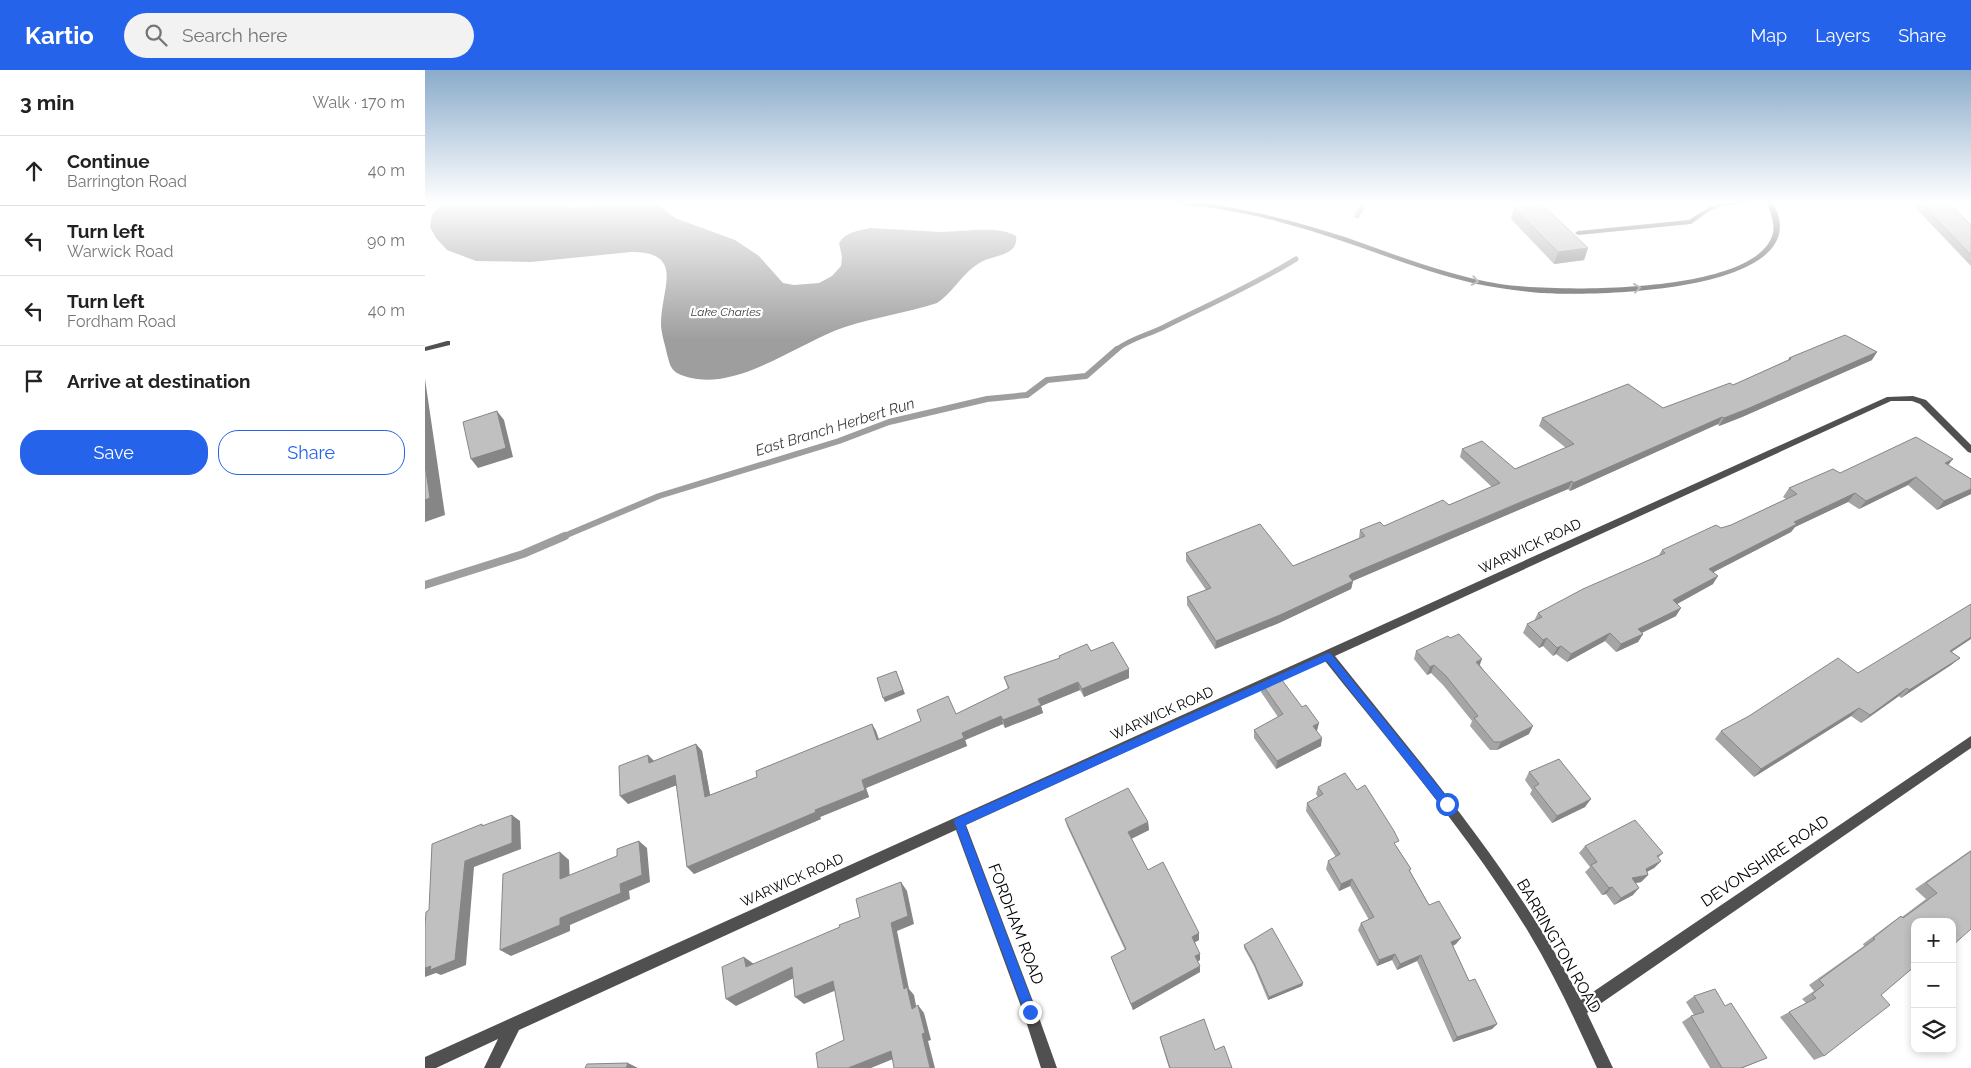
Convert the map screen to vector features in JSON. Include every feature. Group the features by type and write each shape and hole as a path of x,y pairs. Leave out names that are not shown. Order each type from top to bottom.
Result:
{"street":[{"path":"1362,248 1407,263 1468,280 1528,290 1582,291 1622,290 1687,282 1736,270 1770,248"},
{"path":"425,349 447,343"},
{"name":"WARWICK ROAD","path":"425,1065 1890,399 1913,398 1923,402 1971,450"},
{"name":"BARRINGTON ROAD","path":"1328,656 1447,804 1523,911 1579,1010 1605,1068"},
{"name":"DEVONSHIRE ROAD","path":"1579,1010 1971,741"},
{"name":"FORDHAM ROAD","path":"959,822 1049,1068"},
{"path":"492,1068 514,1024"}],"water":[{"name":"Lake Charles","path":"445,248 746,248 759,256 783,283 794,285 819,283 832,276 841,266 840,248 1013,248 1010,251 976,265 937,303 845,327 826,334 763,365 741,374 719,379 697,379 677,373 669,362 661,324 667,274 665,265 659,258 648,254 631,252 531,262 476,261"}],"building":[{"path":"1554,248 1588,248 1558,252"},
{"path":"1964,248 1971,248 1971,255"},
{"path":"1845,335 1877,352 1747,409 1724,418 1722,417 1573,483 1572,481 1528,499 1351,574 1349,576 1353,581 1280,615 1216,641 1187,597 1211,588 1186,553 1260,524 1293,566 1365,536 1360,530 1380,522 1384,526 1443,500 1449,505 1500,483 1462,449 1482,441 1515,469 1574,444 1542,418 1628,384 1663,408 1730,383 1733,385 1791,359 1789,358"},
{"path":"497,411 506,448 471,459 463,422"},
{"path":"1916,437 1953,459 1945,463 1971,479 1971,489 1944,501 1916,477 1866,501 1855,493 1794,522 1797,524 1709,569 1718,576 1673,600 1681,608 1638,629 1643,634 1621,644 1610,633 1571,654 1561,646 1557,648 1547,638 1543,640 1527,624 1542,617 1538,613 1583,589 1665,553 1662,550 1716,525 1721,528 1731,525 1797,494 1789,488 1833,469 1840,473"},
{"path":"425,464 430,498 425,500"},
{"path":"1971,604 1971,637 1950,651 1960,658 1909,690 1907,688 1870,715 1859,708 1761,769 1721,731 1749,716 1838,658 1858,673"},
{"path":"1459,634 1482,659 1476,662 1533,726 1501,742 1494,742 1474,718 1478,716 1446,676 1434,665 1430,667 1416,651 1448,636 1450,638"},
{"path":"1113,642 1129,669 1082,689 1078,682 1038,699 1041,705 1003,720 1001,716 962,733 964,738 862,780 865,790 687,867 675,775 620,796 619,766 648,755 649,763 696,744 705,797 757,777 756,771 872,724 877,740 921,721 917,710 948,696 956,714 1009,688 1004,677 1060,658 1059,656 1087,644 1091,651"},
{"path":"896,671 903,690 883,698 877,678"},
{"path":"1279,676 1302,707 1306,705 1319,723 1313,726 1322,738 1277,761 1254,730 1283,714 1262,684"},
{"path":"1559,759 1591,799 1557,816 1534,787 1539,784 1529,772"},
{"path":"1345,773 1357,790 1365,785 1394,831 1399,841 1394,843 1411,869 1409,870 1429,905 1439,901 1461,938 1451,942 1469,981 1475,979 1497,1024 1457,1037 1421,955 1400,964 1395,954 1379,960 1361,923 1374,917 1352,879 1341,884 1328,861 1340,854 1307,803 1323,794 1318,787"},
{"path":"1128,788 1148,822 1128,832 1148,870 1163,862 1199,933 1192,937 1200,954 1195,956 1200,966 1131,1004 1111,957 1126,949 1065,819"},
{"path":"512,815 512,843 465,861 455,960 430,970 431,966 425,968 425,926 426,912 429,910 432,844 482,824 482,826"},
{"path":"1635,820 1663,853 1657,856 1661,861 1646,869 1648,875 1632,878 1639,888 1621,898 1612,887 1609,888 1591,865 1597,862 1585,846"},
{"path":"639,841 642,875 620,884 621,893 560,918 560,925 500,950 503,874 560,852 560,879 617,856 617,849"},
{"path":"1971,851 1971,929 1956,942 1956,918 1911,918 1911,969 1881,995 1890,1005 1824,1056 1789,1012 1816,998 1812,994 1824,985 1819,980 1875,939 1873,938 1901,916 1903,918 1937,893 1926,883"},
{"path":"901,882 908,916 891,923 904,989 907,987 912,1009 918,1005 925,1033 922,1034 930,1068 894,1068 891,1051 848,1068 818,1068 816,1053 844,1040 833,981 795,997 792,967 726,999 722,967 744,957 746,967 840,927 839,925 860,917 856,899"},
{"path":"1272,928 1303,983 1269,997 1244,945"},
{"path":"1715,989 1725,1006 1731,1003 1767,1058 1741,1068 1722,1068 1691,1016 1704,1012 1694,996"},
{"path":"1204,1019 1215,1050 1224,1046 1232,1068 1170,1068 1160,1037"},
{"path":"628,1063 626,1068 585,1068 587,1064"}],"waterway":[{"name":"East Branch Herbert Run","path":"1116,350 1133,340 1164,327 1247,286 1296,259"},
{"name":"East Branch Herbert Run","path":"562,537 659,496 839,441 889,422 987,399 1027,395 1047,380 1086,376 1117,349"},
{"name":"East Branch Herbert Run","path":"425,585 523,554 565,536"}],"route":[{"path":"1030,1012 959,822 1328,656 1447,804"}]}
